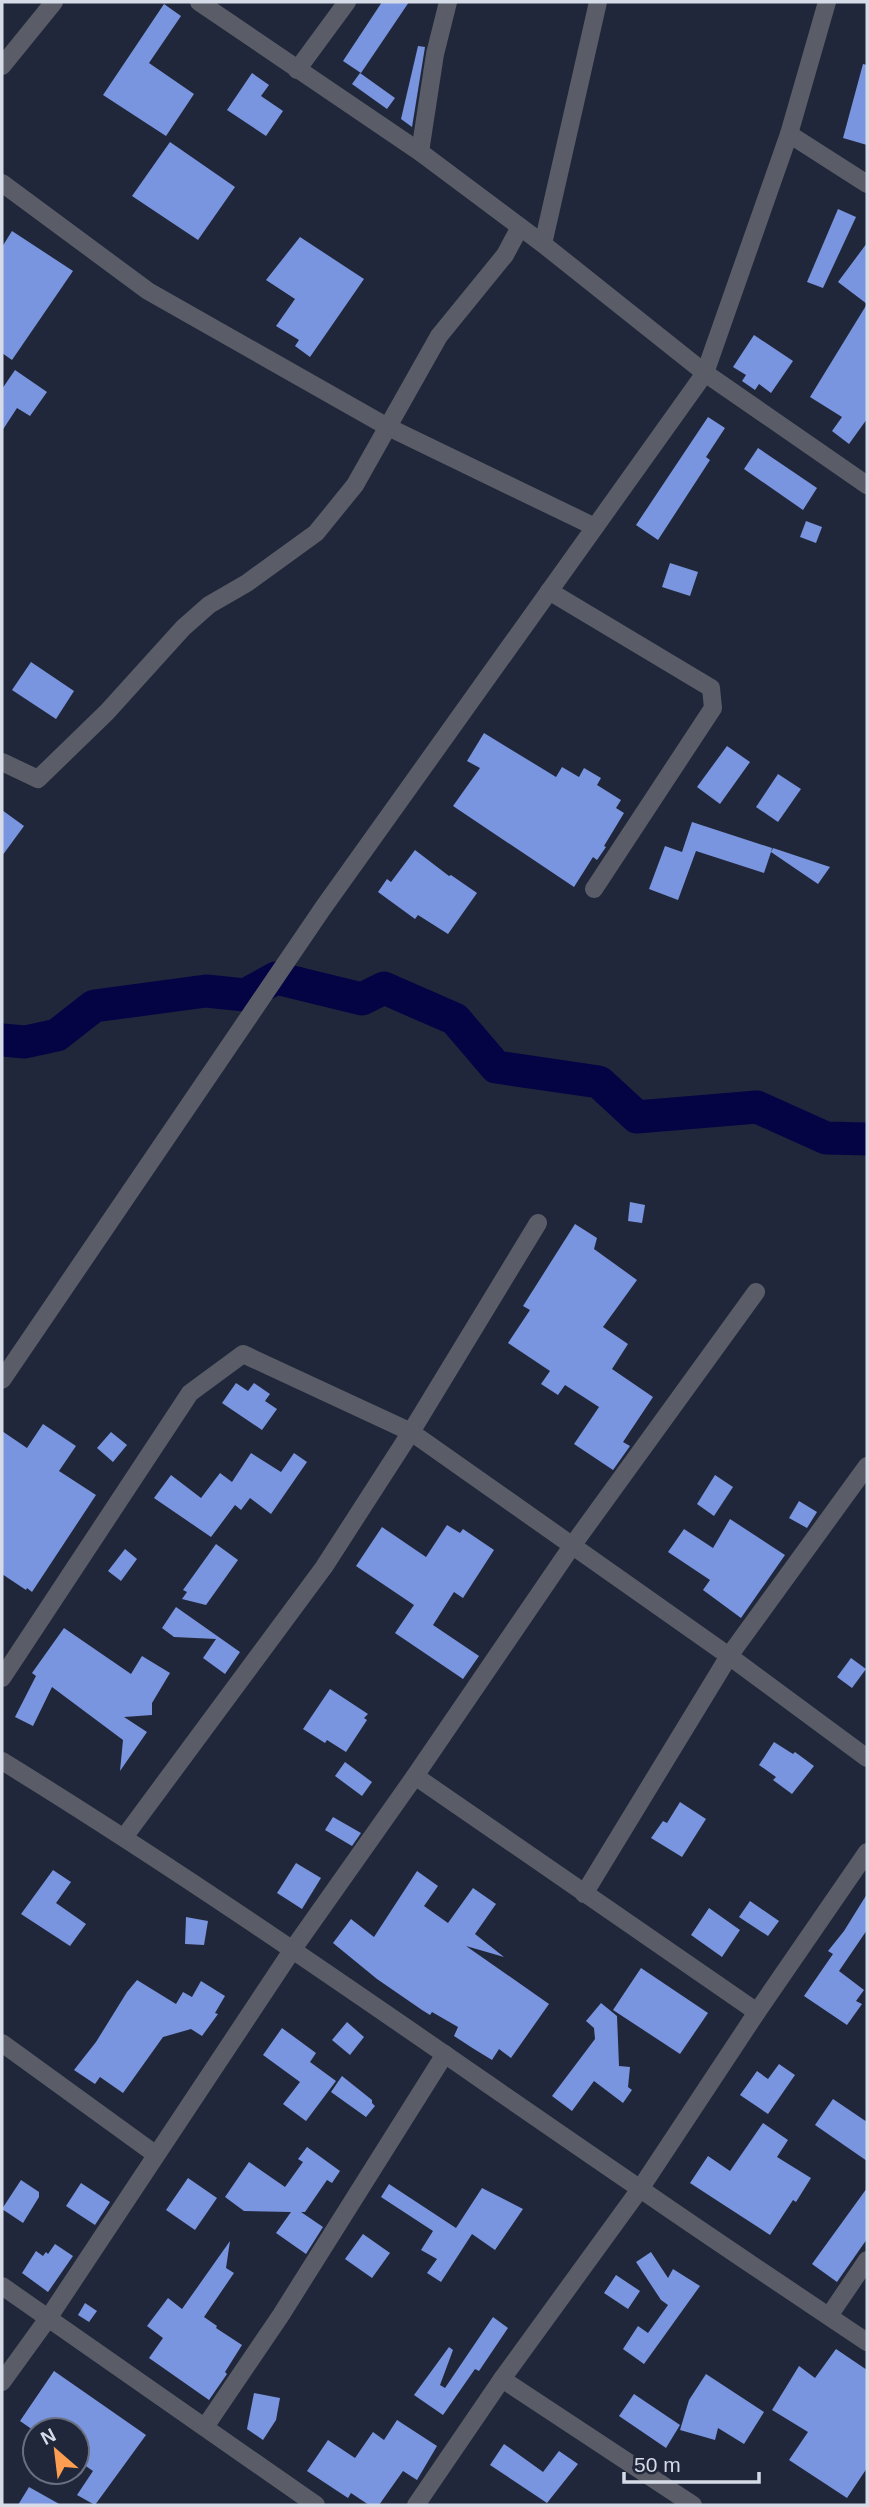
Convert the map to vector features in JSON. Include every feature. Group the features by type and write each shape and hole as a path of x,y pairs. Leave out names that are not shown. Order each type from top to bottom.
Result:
{"street":[{"path":"2,66 54,2"},
{"path":"198,2 420,152 543,244 705,373 867,485"},
{"path":"297,70 348,2"},
{"path":"420,152 436,54 448,2"},
{"path":"543,244 598,2"},
{"path":"2,1380 323,908 705,373 789,134 827,2"},
{"path":"789,134 867,184"},
{"path":"2,183 148,291 386,426 595,527"},
{"path":"2,762 38,779 107,712 183,628 209,605 247,583 316,533 355,485 439,336 505,255 520,227"},
{"path":"549,591 710,688 713,708 594,889"},
{"path":"125,1836 324,1567 411,1432 538,1223"},
{"path":"2,2382 49,2317 293,1949 572,1546 756,1292"},
{"path":"2,1678 190,1393 243,1354 411,1432 729,1656 867,1758"},
{"path":"584,1894 729,1656 867,1466"},
{"path":"2,1761 125,1836 867,2342"},
{"path":"415,1776 757,2012"},
{"path":"416,2505 502,2379 640,2189 867,1852"},
{"path":"2,2043 155,2154"},
{"path":"205,2427 281,2315 445,2054"},
{"path":"830,2316 867,2260"},
{"path":"2,2286 316,2505"},
{"path":"502,2379 693,2505"}],"building":[{"path":"382,2 409,2 361,73 343,61"},
{"path":"164,4 181,16 149,63 194,94 166,136 103,95"},
{"path":"418,46 425,47 412,127 401,119"},
{"path":"863,64 867,65 867,145 843,138"},
{"path":"252,73 269,85 261,96 283,111 266,136 227,110"},
{"path":"360,73 395,98 387,109 352,84"},
{"path":"170,142 235,187 198,240 132,196"},
{"path":"838,209 856,217 823,288 807,282"},
{"path":"12,231 73,271 12,360 2,353 2,247"},
{"path":"300,237 364,279 310,357 295,346 299,340 276,326 295,299 266,280"},
{"path":"867,243 867,304 838,282"},
{"path":"867,304 867,419 849,444 832,431 842,417 810,397"},
{"path":"754,335 793,361 771,393 759,384 755,390 742,381 746,375 733,367"},
{"path":"15,370 47,392 30,416 17,408 2,431 2,389"},
{"path":"708,417 725,428 706,457 710,460 658,540 636,525"},
{"path":"758,448 817,488 803,510 744,469"},
{"path":"806,521 822,527 816,543 800,537"},
{"path":"670,563 698,572 690,596 662,587"},
{"path":"31,662 74,691 56,719 12,690"},
{"path":"484,733 556,777 562,767 579,777 584,768 601,778 597,785 621,800 616,808 624,813 604,846 606,847 597,860 593,857 574,887 453,806 480,768 467,761"},
{"path":"727,746 750,762 720,804 697,787"},
{"path":"778,774 801,789 778,822 756,807"},
{"path":"2,810 24,826 2,856"},
{"path":"692,822 772,848 764,873 696,851 678,900 649,889 665,846 682,852"},
{"path":"773,848 830,867 818,884 771,852"},
{"path":"415,850 477,893 448,934 418,915 415,919 378,892 387,879 391,882"},
{"path":"630,1202 645,1205 642,1223 628,1221"},
{"path":"575,1224 597,1238 594,1249 637,1280 603,1327 628,1344 612,1369 653,1397 623,1442 630,1446 613,1470 574,1444 599,1407 565,1385 558,1395 541,1384 550,1371 508,1343 530,1310 523,1306"},
{"path":"236,1383 248,1391 254,1383 270,1394 265,1401 277,1409 262,1430 222,1403"},
{"path":"43,1424 76,1446 59,1471 96,1495 32,1592 2,1574 2,1431 27,1448"},
{"path":"111,1432 127,1445 113,1462 97,1448"},
{"path":"251,1453 281,1472 294,1453 307,1462 271,1514 250,1498 241,1510 235,1505 211,1537 154,1498 171,1475 201,1498 220,1473 232,1482"},
{"path":"715,1475 733,1487 714,1516 697,1504"},
{"path":"799,1501 817,1512 807,1528 789,1518"},
{"path":"730,1519 785,1555 741,1618 703,1590 710,1580 668,1552 684,1529 713,1548"},
{"path":"447,1525 460,1533 463,1529 494,1550 463,1598 454,1592 433,1625 479,1656 463,1679 395,1633 414,1605 356,1566 382,1527 426,1557"},
{"path":"216,1544 238,1560 206,1605 182,1599 187,1592 183,1590"},
{"path":"125,1549 137,1559 121,1581 108,1571"},
{"path":"176,1607 240,1652 225,1674 203,1658 216,1639 174,1637 162,1628"},
{"path":"64,1628 131,1674 142,1656 170,1673 152,1703 152,1715 124,1717 147,1732 120,1771 123,1740 52,1687 33,1726 15,1717 36,1676 32,1673"},
{"path":"851,1658 866,1669 852,1688 837,1677"},
{"path":"330,1689 368,1714 364,1718 367,1720 346,1752 303,1729"},
{"path":"774,1742 793,1754 795,1752 814,1766 792,1794 773,1780 776,1777 759,1765"},
{"path":"345,1762 372,1782 362,1796 335,1776"},
{"path":"680,1802 706,1819 682,1857 651,1838 663,1821 667,1823"},
{"path":"333,1817 361,1833 352,1846 325,1830"},
{"path":"296,1863 321,1878 302,1909 277,1893"},
{"path":"53,1870 71,1882 56,1903 86,1924 70,1946 21,1914"},
{"path":"417,1871 438,1886 424,1906 448,1923 473,1888 496,1904 475,1934 504,1957 466,1946 549,2004 511,2058 499,2049 492,2060 474,2049 454,2036 458,2027 432,2012 430,2015 422,2010 377,1979 333,1943 351,1919 374,1937"},
{"path":"867,1894 867,1930 839,1971 864,1990 856,2001 862,2004 847,2025 804,1996 833,1954 828,1951"},
{"path":"750,1901 779,1921 768,1936 739,1917"},
{"path":"709,1908 740,1930 722,1957 691,1935"},
{"path":"186,1917 208,1921 204,1945 185,1944"},
{"path":"641,1968 708,2013 680,2054 613,2010"},
{"path":"137,1980 176,2004 183,1992 192,1997 201,1981 225,1996 215,2013 218,2014 202,2036 191,2029 163,2037 123,2093 100,2077 95,2084 74,2070"},
{"path":"601,2003 617,2016 619,2066 630,2067 628,2087 632,2090 623,2103 594,2081 572,2111 552,2096 595,2039 594,2028 586,2021"},
{"path":"347,2022 364,2037 350,2055 332,2040"},
{"path":"282,2028 316,2053 310,2062 336,2081 306,2121 283,2104 300,2082 263,2055"},
{"path":"779,2064 795,2075 768,2114 740,2095 757,2071 768,2079"},
{"path":"342,2076 372,2100 375,2106 366,2117 331,2092"},
{"path":"833,2099 867,2122 867,2161 815,2125"},
{"path":"763,2123 788,2140 777,2157 811,2178 770,2235 690,2183 708,2156 730,2171"},
{"path":"307,2147 340,2171 332,2183 327,2180 305,2212 301,2212 323,2227 306,2254 276,2233 291,2212 244,2211 225,2197 249,2162 285,2187 303,2162 298,2159"},
{"path":"188,2178 217,2198 195,2230 166,2210"},
{"path":"21,2180 39,2192 39,2197 23,2223 2,2209"},
{"path":"81,2183 110,2202 95,2225 66,2206"},
{"path":"389,2184 456,2228 482,2188 523,2209 495,2250 472,2234 441,2282 427,2273 437,2259 421,2250 433,2231 381,2197"},
{"path":"867,2188 867,2239 837,2282 812,2264"},
{"path":"363,2234 390,2253 372,2278 345,2259"},
{"path":"230,2241 226,2268 234,2273 204,2317 242,2345 209,2400 149,2358 163,2338 147,2326 168,2298 182,2309"},
{"path":"55,2244 73,2256 48,2292 22,2273 36,2251 43,2256 46,2252 48,2254"},
{"path":"651,2252 668,2278 673,2269 700,2286 644,2364 623,2349 638,2326 648,2333 668,2305 661,2300 636,2262"},
{"path":"616,2275 640,2291 628,2309 604,2293"},
{"path":"85,2303 97,2311 89,2322 78,2315"},
{"path":"493,2317 508,2328 479,2371 475,2369 443,2415 414,2395 449,2347 453,2350 440,2385 445,2388"},
{"path":"836,2349 867,2370 867,2468 847,2498 789,2460 808,2432 772,2410 799,2366 815,2378"},
{"path":"54,2371 146,2435 95,2505 77,2495 83,2486 91,2486 91,2416 23,2416"},
{"path":"706,2374 764,2412 744,2444 718,2428 715,2440 680,2430 689,2400"},
{"path":"254,2393 280,2398 276,2420 263,2440 247,2429"},
{"path":"634,2394 680,2425 666,2448 619,2416"},
{"path":"397,2420 437,2446 417,2480 403,2471 379,2505 369,2505 351,2493 348,2498 307,2471 328,2440 355,2458 373,2432 384,2440"},
{"path":"504,2444 543,2472 559,2451 578,2464 547,2503 490,2465"},
{"path":"29,2487 61,2505 18,2505"}],"waterway":[{"path":"2,1040 25,1042 57,1035 94,1006 206,991 245,995 276,978 362,999 384,988 455,1019 496,1067 599,1082 637,1117 757,1107 826,1138 867,1139"}]}
